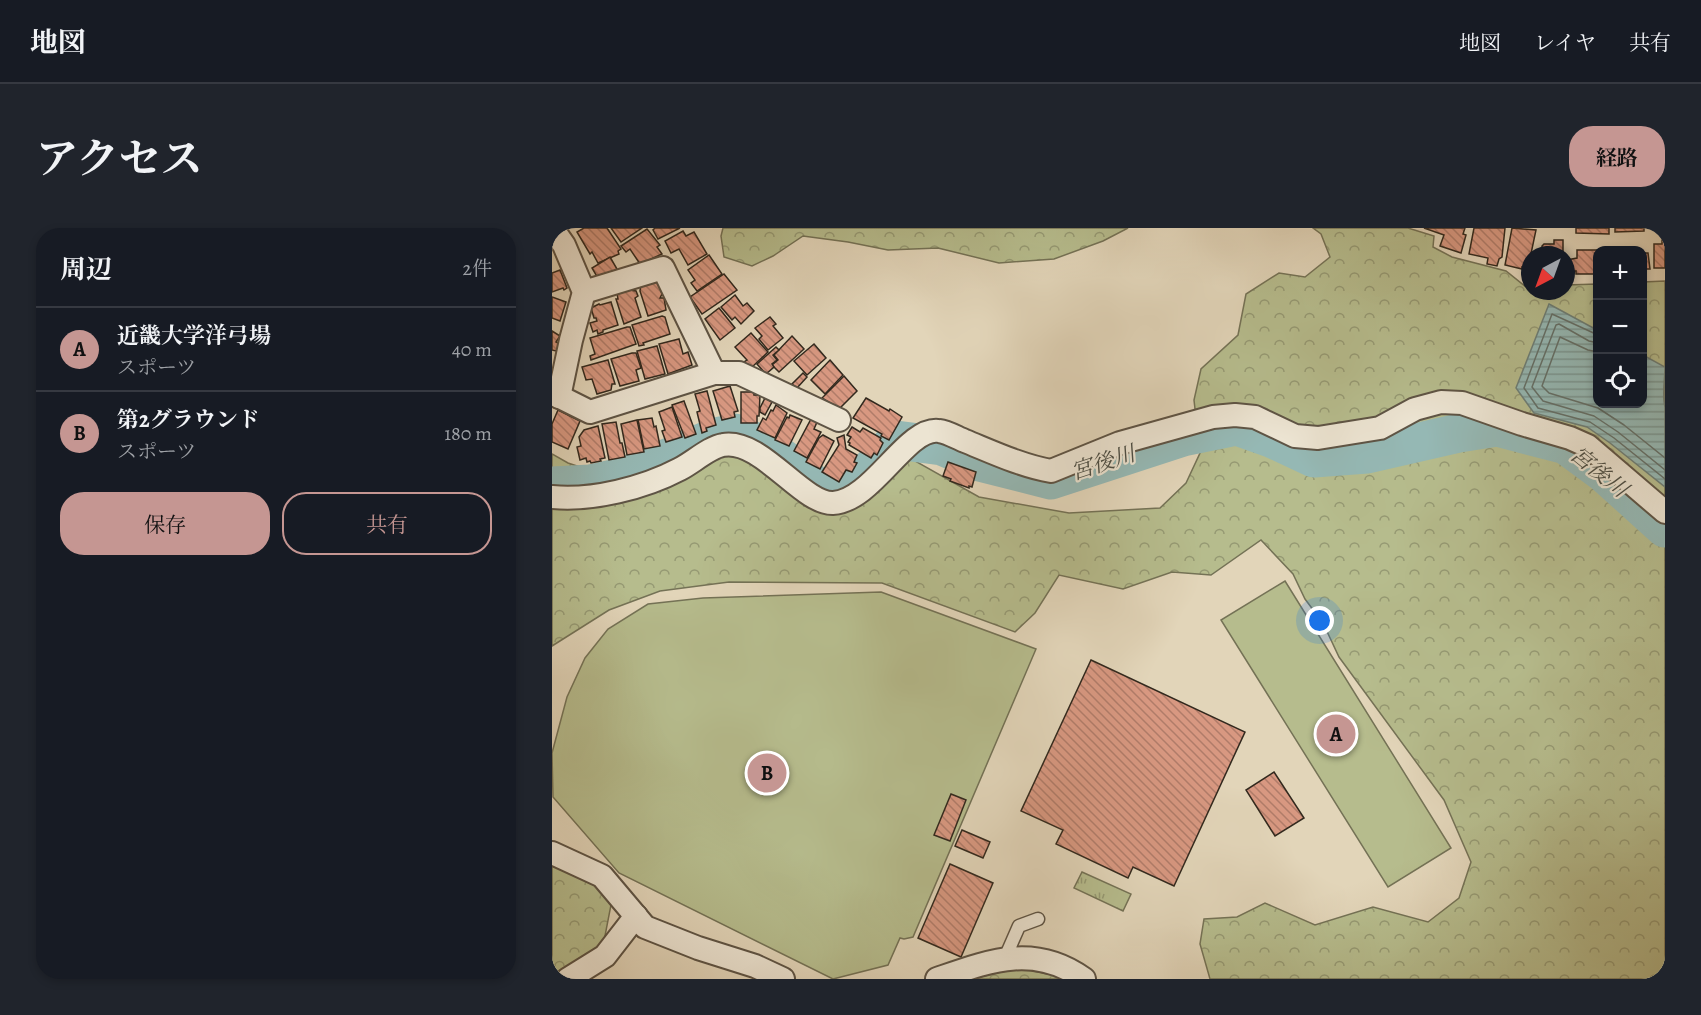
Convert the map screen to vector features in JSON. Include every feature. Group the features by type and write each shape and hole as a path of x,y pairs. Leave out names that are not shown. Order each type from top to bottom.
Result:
{"street":[{"path":"552,228 564,244 584,292 556,395 590,412 714,373 739,373 839,420"},
{"path":"584,292 663,268 714,373"},
{"path":"552,497 591,497 624,489 679,470 721,445 736,444 772,465 817,499 832,503 848,500 869,485 904,449 922,436 938,430 998,454 1051,471 1120,443 1213,417 1235,415 1255,417 1296,436 1318,438 1380,428 1415,409 1441,402 1462,403 1570,438 1588,447 1665,512"},
{"path":"552,854 602,876 645,927 698,948 755,966 783,979"},
{"path":"567,979 605,956 636,916"},
{"path":"937,979 1005,958 1029,958 1057,965 1084,979"}],"lane":[{"path":"1005,958 1019,926 1038,920"}],"green space":[{"path":"723,228 1128,228 1103,241 1054,259 999,263 938,248 888,250 803,236 773,256 752,266 724,257 721,236"},
{"path":"1313,228 1408,228 1434,236 1433,247 1452,257 1506,271 1521,283 1521,300 1575,300 1575,285 1593,284 1593,408 1647,408 1647,282 1665,281 1665,979 1210,979 1200,944 1204,919 1237,917 1265,903 1315,925 1373,907 1428,922 1459,898 1471,862 1444,800 1339,657 1323,623 1305,599 1293,574 1261,540 1211,575 1172,572 1123,589 1059,575 1035,613 1015,632 882,583 729,582 660,591 609,610 552,646 552,504 727,451 738,453 811,507 910,458 979,497 1069,513 1160,508 1186,483 1200,453 1194,400 1201,369 1238,335 1246,294 1279,273 1305,277 1330,257 1321,234"},
{"path":"552,454 568,463 589,470 586,478 561,482 552,480"},
{"path":"1285,581 1451,848 1388,887 1221,620"},
{"path":"881,592 1036,649 913,937 900,938 888,965 833,979 619,873 553,797 552,753 567,697 585,658 608,629 648,604 703,598"},
{"path":"552,866 599,884 611,905 604,941 595,956 555,979 552,979"},
{"path":"1082,872 1131,894 1123,911 1074,888"},
{"path":"1019,968 1062,979 971,979"}],"water":[{"path":"1549,304 1593,328 1593,408 1647,408 1647,357 1665,367 1665,487 1587,427 1534,413 1516,388"}],"building":[{"path":"584,228 607,228 621,249 618,251 619,254 598,263 577,232"},
{"path":"611,228 642,228 621,242"},
{"path":"655,228 680,228 658,239 653,230"},
{"path":"1424,228 1465,228 1463,234 1466,235 1461,253 1440,246 1444,235"},
{"path":"1474,228 1505,228 1502,257 1497,266 1487,264 1488,258 1469,254"},
{"path":"1512,228 1536,230 1533,246 1521,246 1521,269 1505,265"},
{"path":"1576,228 1609,228 1609,234 1576,233"},
{"path":"1615,228 1644,228 1644,231 1615,232"},
{"path":"647,229 660,245 657,247 662,254 640,264 630,249 626,252 621,246"},
{"path":"683,231 686,236 694,232 707,254 688,265 679,249 671,253 665,241"},
{"path":"1554,240 1563,240 1563,246 1542,246 1554,244"},
{"path":"1662,240 1665,240 1665,268 1654,268 1654,244 1662,244"},
{"path":"1577,250 1593,250 1593,274 1576,274 1575,258 1577,258"},
{"path":"1647,253 1648,253 1650,269 1647,269"},
{"path":"709,255 722,274 697,291 691,283 695,280 688,270"},
{"path":"610,257 617,269 599,280 592,268"},
{"path":"560,270 567,288 552,292 552,273"},
{"path":"724,274 737,290 702,314 690,297"},
{"path":"653,280 659,282 662,294 660,298 664,298 666,310 648,316 640,291 641,284"},
{"path":"636,291 638,296 635,298 641,317 624,324 616,299 618,299 617,293"},
{"path":"735,295 743,306 747,303 754,311 741,324 735,317 732,320 721,307"},
{"path":"552,297 566,302 560,321 552,318"},
{"path":"611,302 618,325 598,334 597,330 593,332 590,323 597,321 591,308"},
{"path":"719,308 735,328 720,340 705,319"},
{"path":"665,317 670,334 639,346 632,325"},
{"path":"770,317 776,324 773,326 783,338 768,350 759,339 762,336 755,328"},
{"path":"630,327 636,344 591,360 590,356 595,354 590,338"},
{"path":"552,331 560,336 556,342 560,344 556,351 552,350"},
{"path":"751,333 768,352 750,369 744,362 747,360 735,347"},
{"path":"792,336 804,349 779,372 772,365 778,360 774,355"},
{"path":"679,339 683,354 688,352 692,365 668,374 659,344"},
{"path":"814,344 826,358 807,375 794,361"},
{"path":"657,346 665,374 645,379 637,351"},
{"path":"776,347 779,350 773,355 777,360 772,364 774,367 766,374 757,364"},
{"path":"636,353 641,368 636,370 639,381 620,386 611,359"},
{"path":"608,360 615,384 612,384 611,390 597,394 592,379 586,380 582,367"},
{"path":"830,360 843,375 825,394 811,380"},
{"path":"803,373 807,377 797,388 792,384"},
{"path":"844,376 857,391 839,409 822,398"},
{"path":"730,386 738,411 734,412 735,417 722,420 713,391"},
{"path":"707,391 716,425 706,428 707,431 702,433 697,412 700,411 695,394"},
{"path":"741,392 754,392 754,395 760,395 757,423 741,423"},
{"path":"765,398 772,402 765,415 760,412 760,408"},
{"path":"866,398 902,417 889,440 853,418"},
{"path":"684,401 696,434 685,438 672,405"},
{"path":"776,405 787,413 775,438 757,430 763,418 766,420"},
{"path":"672,407 682,437 666,442 659,412"},
{"path":"558,410 580,421 568,449 552,442 552,424"},
{"path":"790,415 802,420 789,446 775,440"},
{"path":"652,418 660,446 644,449 638,420"},
{"path":"811,419 817,422 814,429 821,432 807,458 794,451"},
{"path":"637,420 644,452 627,455 621,424"},
{"path":"616,422 625,457 609,460 602,424"},
{"path":"598,426 605,458 591,463 587,462 586,458 580,460 577,447 581,446 579,437 584,430"},
{"path":"852,427 860,432 863,428 881,438 883,443 877,455 874,453 871,458 849,445 851,437 847,435"},
{"path":"823,435 834,441 820,469 806,462"},
{"path":"844,435 846,449 857,455 854,462 857,463 852,472 846,470 839,482 822,472 839,445 837,438"},
{"path":"948,462 976,472 972,487 950,481 951,479 943,476"},
{"path":"1091,660 1245,732 1174,886 1133,867 1128,878 1056,844 1063,830 1021,811"},
{"path":"1274,772 1304,818 1275,836 1246,790"},
{"path":"951,794 966,800 950,841 934,835"},
{"path":"962,830 990,842 983,858 955,846"},
{"path":"950,864 993,883 961,957 918,938"}],"waterway":[{"name":"宮後川","path":"552,486 590,484 626,476 715,437 735,433 767,447 802,473 821,492 841,491 869,471 896,440 942,446 980,462 1051,480 1183,437 1237,426 1271,438 1314,458 1367,454 1459,433 1497,427 1566,445 1604,473 1665,528"}],"place":[{"name":"近畿大学洋弓場","path":"1336,734"},
{"name":"第2グラウンド","path":"767,773"}]}
